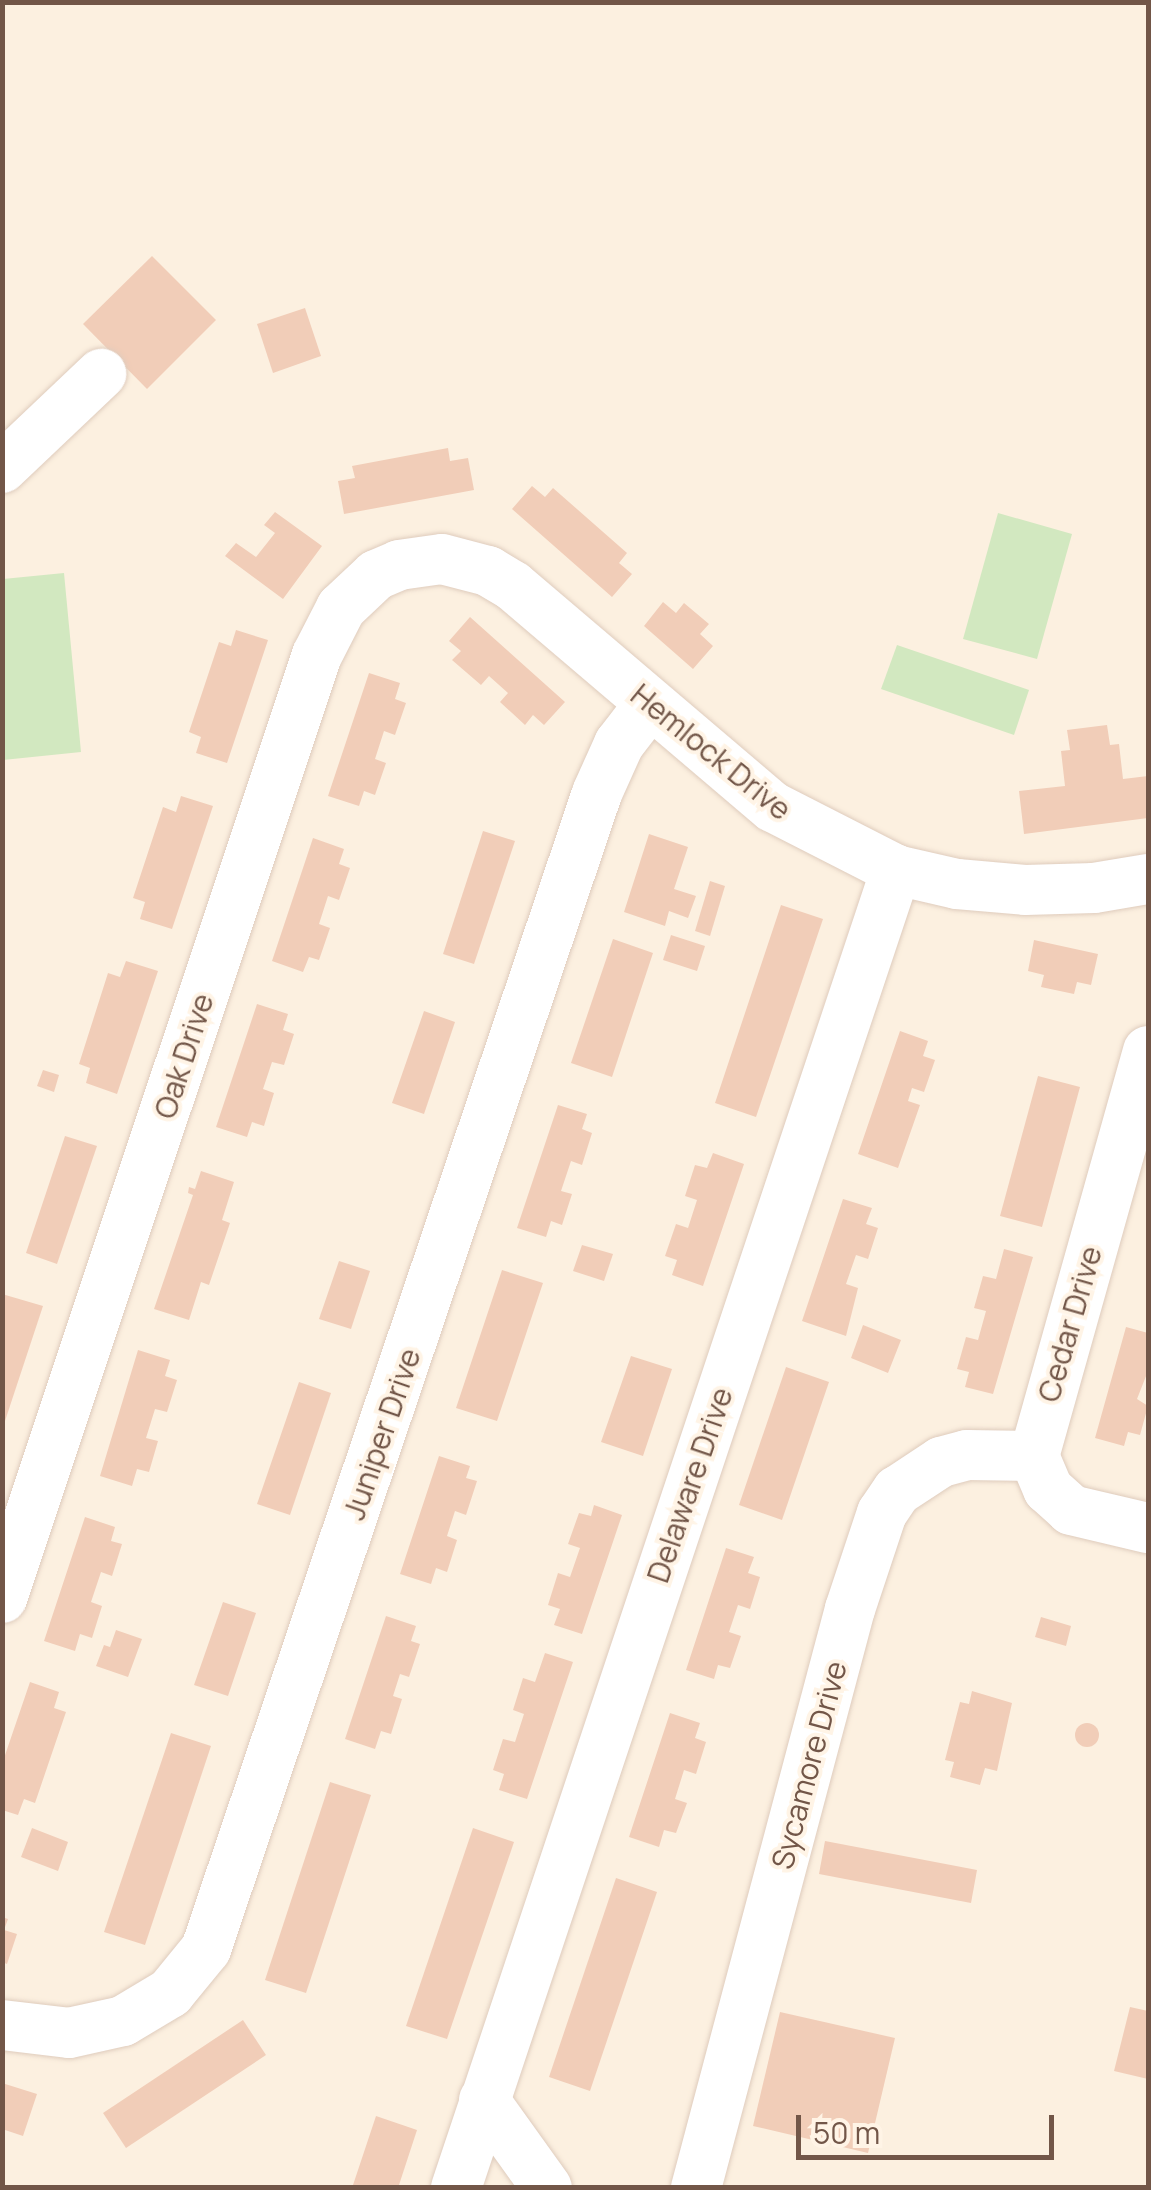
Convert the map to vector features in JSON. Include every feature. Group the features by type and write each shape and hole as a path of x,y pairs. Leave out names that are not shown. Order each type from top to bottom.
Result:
{"street":[{"path":"2,468 100,374"},
{"name":"Hemlock Drive","path":"422,560 461,561 513,586 773,807 896,870 957,884 1146,893"},
{"name":"Oak Drive","path":"2,1598 317,655 328,628 356,590 399,565 422,560"},
{"name":"Juniper Drive","path":"2,2025 69,2034 124,2021 170,1992 206,1948 597,793 619,744 649,704"},
{"name":"Delaware Drive","path":"456,2188 896,870"},
{"name":"Cedar Drive","path":"1034,1456 1148,1051"},
{"name":"Sycamore Drive","path":"696,2188 850,1609 882,1514 897,1491 941,1462 967,1455 1034,1456"},
{"path":"1034,1456 1048,1489 1071,1510 1148,1528"},
{"path":"484,2100 546,2188"}],"green space":[{"path":"998,513 1072,534 1037,659 963,639"},
{"path":"64,573 81,752 3,760 3,579"},
{"path":"897,645 1029,690 1014,735 881,689"}],"building":[{"path":"152,256 216,320 147,389 83,324"},
{"path":"305,308 321,356 273,373 257,324"},
{"path":"448,448 450,461 468,458 474,490 344,514 338,481 355,478 352,466"},
{"path":"532,486 545,497 553,488 627,553 619,563 632,574 612,597 512,509"},
{"path":"275,512 322,546 283,599 225,556 236,543 256,557 275,533 264,525"},
{"path":"663,602 676,613 684,603 709,624 700,634 713,646 693,669 644,626"},
{"path":"470,617 565,702 544,725 533,715 525,725 500,702 508,693 489,676 481,685 452,660 461,651 449,641"},
{"path":"236,630 268,640 227,763 196,753 201,737 189,732 219,642 231,646"},
{"path":"369,673 400,683 395,699 406,703 395,735 384,731 375,759 386,763 375,795 364,791 359,806 328,796"},
{"path":"1107,725 1110,745 1119,744 1123,779 1148,776 1148,818 1024,834 1019,791 1065,786 1061,751 1070,750 1067,730"},
{"path":"181,796 213,806 172,929 140,919 145,902 133,898 163,807 176,812"},
{"path":"483,831 515,841 474,964 443,954"},
{"path":"649,834 688,847 674,889 696,896 688,918 669,911 665,926 624,912"},
{"path":"313,838 344,849 339,864 350,868 339,900 328,896 319,924 330,928 319,960 309,957 303,972 272,961"},
{"path":"710,881 725,886 710,936 695,931"},
{"path":"781,905 823,919 756,1117 715,1103"},
{"path":"671,935 705,946 697,971 663,960"},
{"path":"613,939 653,953 612,1077 571,1063"},
{"path":"1034,940 1098,954 1091,985 1077,982 1074,994 1041,987 1044,975 1028,971"},
{"path":"126,961 158,971 117,1094 86,1083 90,1068 79,1064 108,973 120,977"},
{"path":"257,1004 288,1014 283,1030 294,1034 284,1065 272,1062 263,1089 274,1093 264,1126 252,1122 247,1137 216,1127"},
{"path":"424,1011 455,1022 424,1114 392,1103"},
{"path":"900,1031 928,1041 923,1056 935,1060 924,1092 912,1088 908,1101 920,1105 898,1168 858,1154"},
{"path":"43,1070 59,1075 54,1092 37,1086"},
{"path":"1038,1076 1080,1087 1042,1227 1000,1216"},
{"path":"558,1105 587,1114 582,1129 592,1133 582,1165 571,1161 561,1191 572,1194 562,1225 551,1221 546,1237 517,1228"},
{"path":"65,1136 97,1146 57,1264 26,1253"},
{"path":"713,1153 744,1164 703,1286 672,1275 677,1260 665,1256 676,1224 688,1228 697,1200 685,1196 695,1165 707,1168"},
{"path":"201,1171 234,1182 222,1220 230,1223 209,1285 201,1282 189,1320 154,1309 193,1195 188,1193 189,1187 195,1189"},
{"path":"843,1199 872,1208 866,1224 878,1228 868,1259 856,1255 846,1284 858,1288 846,1336 802,1321"},
{"path":"582,1245 613,1254 604,1281 573,1271"},
{"path":"1004,1249 1033,1257 993,1394 965,1387 969,1372 957,1369 966,1337 978,1340 986,1311 974,1308 983,1276 996,1279"},
{"path":"339,1261 370,1271 351,1329 319,1319"},
{"path":"502,1270 543,1283 497,1421 456,1408"},
{"path":"2,1294 43,1306 3,1427 2,1427"},
{"path":"863,1325 901,1340 888,1373 851,1358"},
{"path":"1126,1327 1148,1333 1148,1371 1137,1399 1148,1406 1140,1435 1128,1432 1124,1446 1095,1438"},
{"path":"138,1350 170,1360 165,1376 177,1380 167,1412 155,1409 146,1438 158,1441 149,1472 137,1469 132,1486 100,1476"},
{"path":"631,1356 672,1369 643,1456 601,1442"},
{"path":"786,1367 829,1382 782,1520 739,1505"},
{"path":"299,1382 331,1393 290,1515 257,1504"},
{"path":"439,1456 470,1466 466,1478 477,1481 466,1515 455,1511 447,1536 457,1540 447,1572 436,1568 431,1584 400,1574"},
{"path":"594,1505 622,1515 582,1634 554,1625 560,1609 548,1605 558,1573 570,1577 580,1548 568,1544 579,1513 591,1516"},
{"path":"85,1517 115,1527 111,1541 122,1544 112,1576 101,1572 91,1602 102,1606 92,1638 80,1634 75,1651 44,1641"},
{"path":"726,1548 754,1557 748,1573 760,1577 750,1609 738,1605 729,1632 741,1636 730,1668 718,1665 714,1679 686,1670"},
{"path":"223,1602 256,1613 228,1696 194,1685"},
{"path":"386,1616 416,1626 411,1641 420,1644 409,1677 400,1674 393,1696 402,1699 391,1734 381,1731 375,1749 345,1739"},
{"path":"1041,1617 1071,1626 1066,1646 1035,1637"},
{"path":"116,1630 142,1639 128,1677 96,1666 104,1645 110,1647"},
{"path":"545,1653 573,1662 527,1799 499,1790 504,1774 493,1770 503,1739 515,1742 524,1714 513,1710 523,1678 535,1682"},
{"path":"30,1682 59,1692 54,1708 66,1712 35,1803 24,1799 18,1815 2,1810 2,1764"},
{"path":"972,1691 1012,1703 997,1771 985,1768 980,1785 950,1777 954,1762 945,1760 960,1702 969,1704"},
{"path":"670,1713 700,1723 695,1738 706,1742 696,1774 684,1770 675,1799 687,1803 676,1833 664,1830 659,1847 629,1837"},
{"path":"1087,1723 1099,1735 1087,1747 1075,1735"},
{"path":"171,1733 211,1746 145,1945 104,1932"},
{"path":"330,1782 371,1795 306,1993 265,1980"},
{"path":"32,1828 68,1842 58,1871 21,1857"},
{"path":"473,1828 514,1842 447,2039 406,2026"},
{"path":"825,1841 977,1870 971,1903 819,1874"},
{"path":"616,1878 657,1892 590,2091 549,2077"},
{"path":"2,1917 8,1919 4,1930 17,1934 7,1964 2,1962"},
{"path":"1130,2007 1148,2011 1148,2079 1114,2071"},
{"path":"780,2012 895,2038 868,2153 753,2126"},
{"path":"243,2020 266,2055 126,2148 103,2113"},
{"path":"2,2083 37,2094 23,2136 2,2129"},
{"path":"376,2116 417,2130 398,2188 352,2188"}]}
